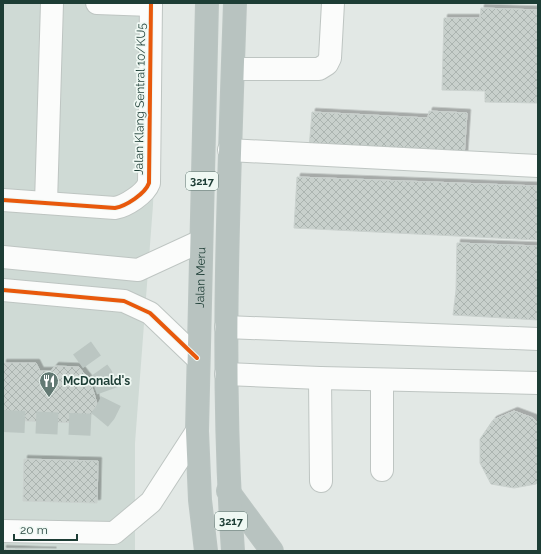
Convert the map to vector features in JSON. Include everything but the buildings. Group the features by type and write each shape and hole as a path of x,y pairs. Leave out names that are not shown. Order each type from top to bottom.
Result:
{"highway":[{"name":"Jalan Meru","path":"206,551 200,500 197,431 197,358 207,3"},
{"name":"3217","path":"233,551 228,490 226,328 229,150 235,3"},
{"path":"228,490 272,551"}],"street":[{"path":"46,203 52,3"},
{"path":"97,3 151,4"},
{"path":"232,69 319,69 327,64 330,58 333,3"},
{"name":"Jalan Klang Sentral 10/KU5","path":"3,200 115,208 122,207 148,188 151,4"},
{"path":"229,150 538,166"},
{"path":"3,257 138,270 201,241"},
{"path":"3,290 124,301 150,313 197,358"},
{"path":"226,328 538,339"},
{"path":"226,374 382,380 538,383"},
{"path":"320,378 321,480"},
{"path":"382,380 382,470"},
{"path":"3,531 114,533 150,502 197,431"}],"shaded area":[{"path":"3,3 160,3 153,205 135,443 135,551 3,551"}],"tunnel":[{"path":"3,421 95,425 105,413 111,401 102,376 82,348"}],"cycle path":[{"path":"3,200 115,208 135,199 144,191 149,183 151,3"},
{"path":"3,290 124,301 150,313 197,358"}],"place":[{"name":"McDonald's","path":"49,398"}]}
